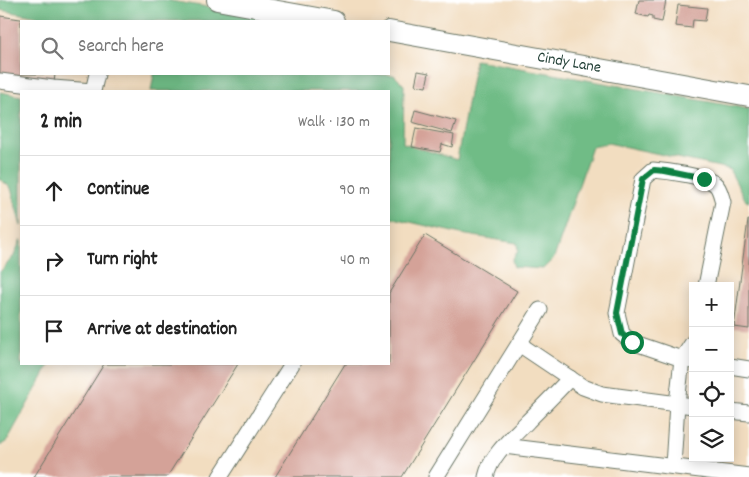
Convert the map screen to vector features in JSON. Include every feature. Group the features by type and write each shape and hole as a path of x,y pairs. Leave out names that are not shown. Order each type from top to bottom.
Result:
{"main road":[{"path":"217,0 255,3 330,20"},
{"name":"Cindy Lane","path":"390,31 749,96"}],"street":[{"path":"93,90 96,75"},
{"path":"0,81 80,90"},
{"path":"673,466 677,404 687,360 632,342 622,334 617,313 643,179 654,170 704,179 715,184 719,190 723,202 707,282"},
{"path":"436,477 540,310"},
{"path":"519,344 583,388 602,394 689,406"},
{"path":"220,477 291,365"},
{"path":"734,367 749,369"},
{"path":"486,477 491,464 504,446 570,378"},
{"path":"734,411 749,413"},
{"path":"504,446 749,476"}],"green space":[{"path":"0,0 165,0 287,20 57,20 0,10"},
{"path":"475,60 749,109 749,202 746,201 729,169 608,143 592,147 554,258 543,269 514,267 512,260 518,251 517,243 461,234 390,217 390,90 151,90 154,75 394,75 404,85 403,143 457,160"},
{"path":"0,92 20,96 20,222 11,188 0,179"},
{"path":"20,241 20,365 49,365 7,441 0,446 0,272 14,256"}],"building":[{"path":"639,0 666,0 662,22 653,20 653,16 649,15 648,17 636,14"},
{"path":"678,5 707,8 705,21 693,20 692,28 675,26"},
{"path":"0,16 27,20 20,20 20,75 55,75 54,83 0,74"},
{"path":"418,71 429,73 426,87 415,85"},
{"path":"415,110 456,121 452,133 412,122"},
{"path":"416,128 454,135 452,147 442,144 440,152 412,147"},
{"path":"748,220 749,220 749,329 734,327"},
{"path":"425,235 517,291 402,477 275,477 344,365 390,365 390,291"},
{"path":"103,365 237,365 167,477 34,477"}],"route":[{"path":"632,342 622,334 617,313 643,179 654,170 704,179"}]}
